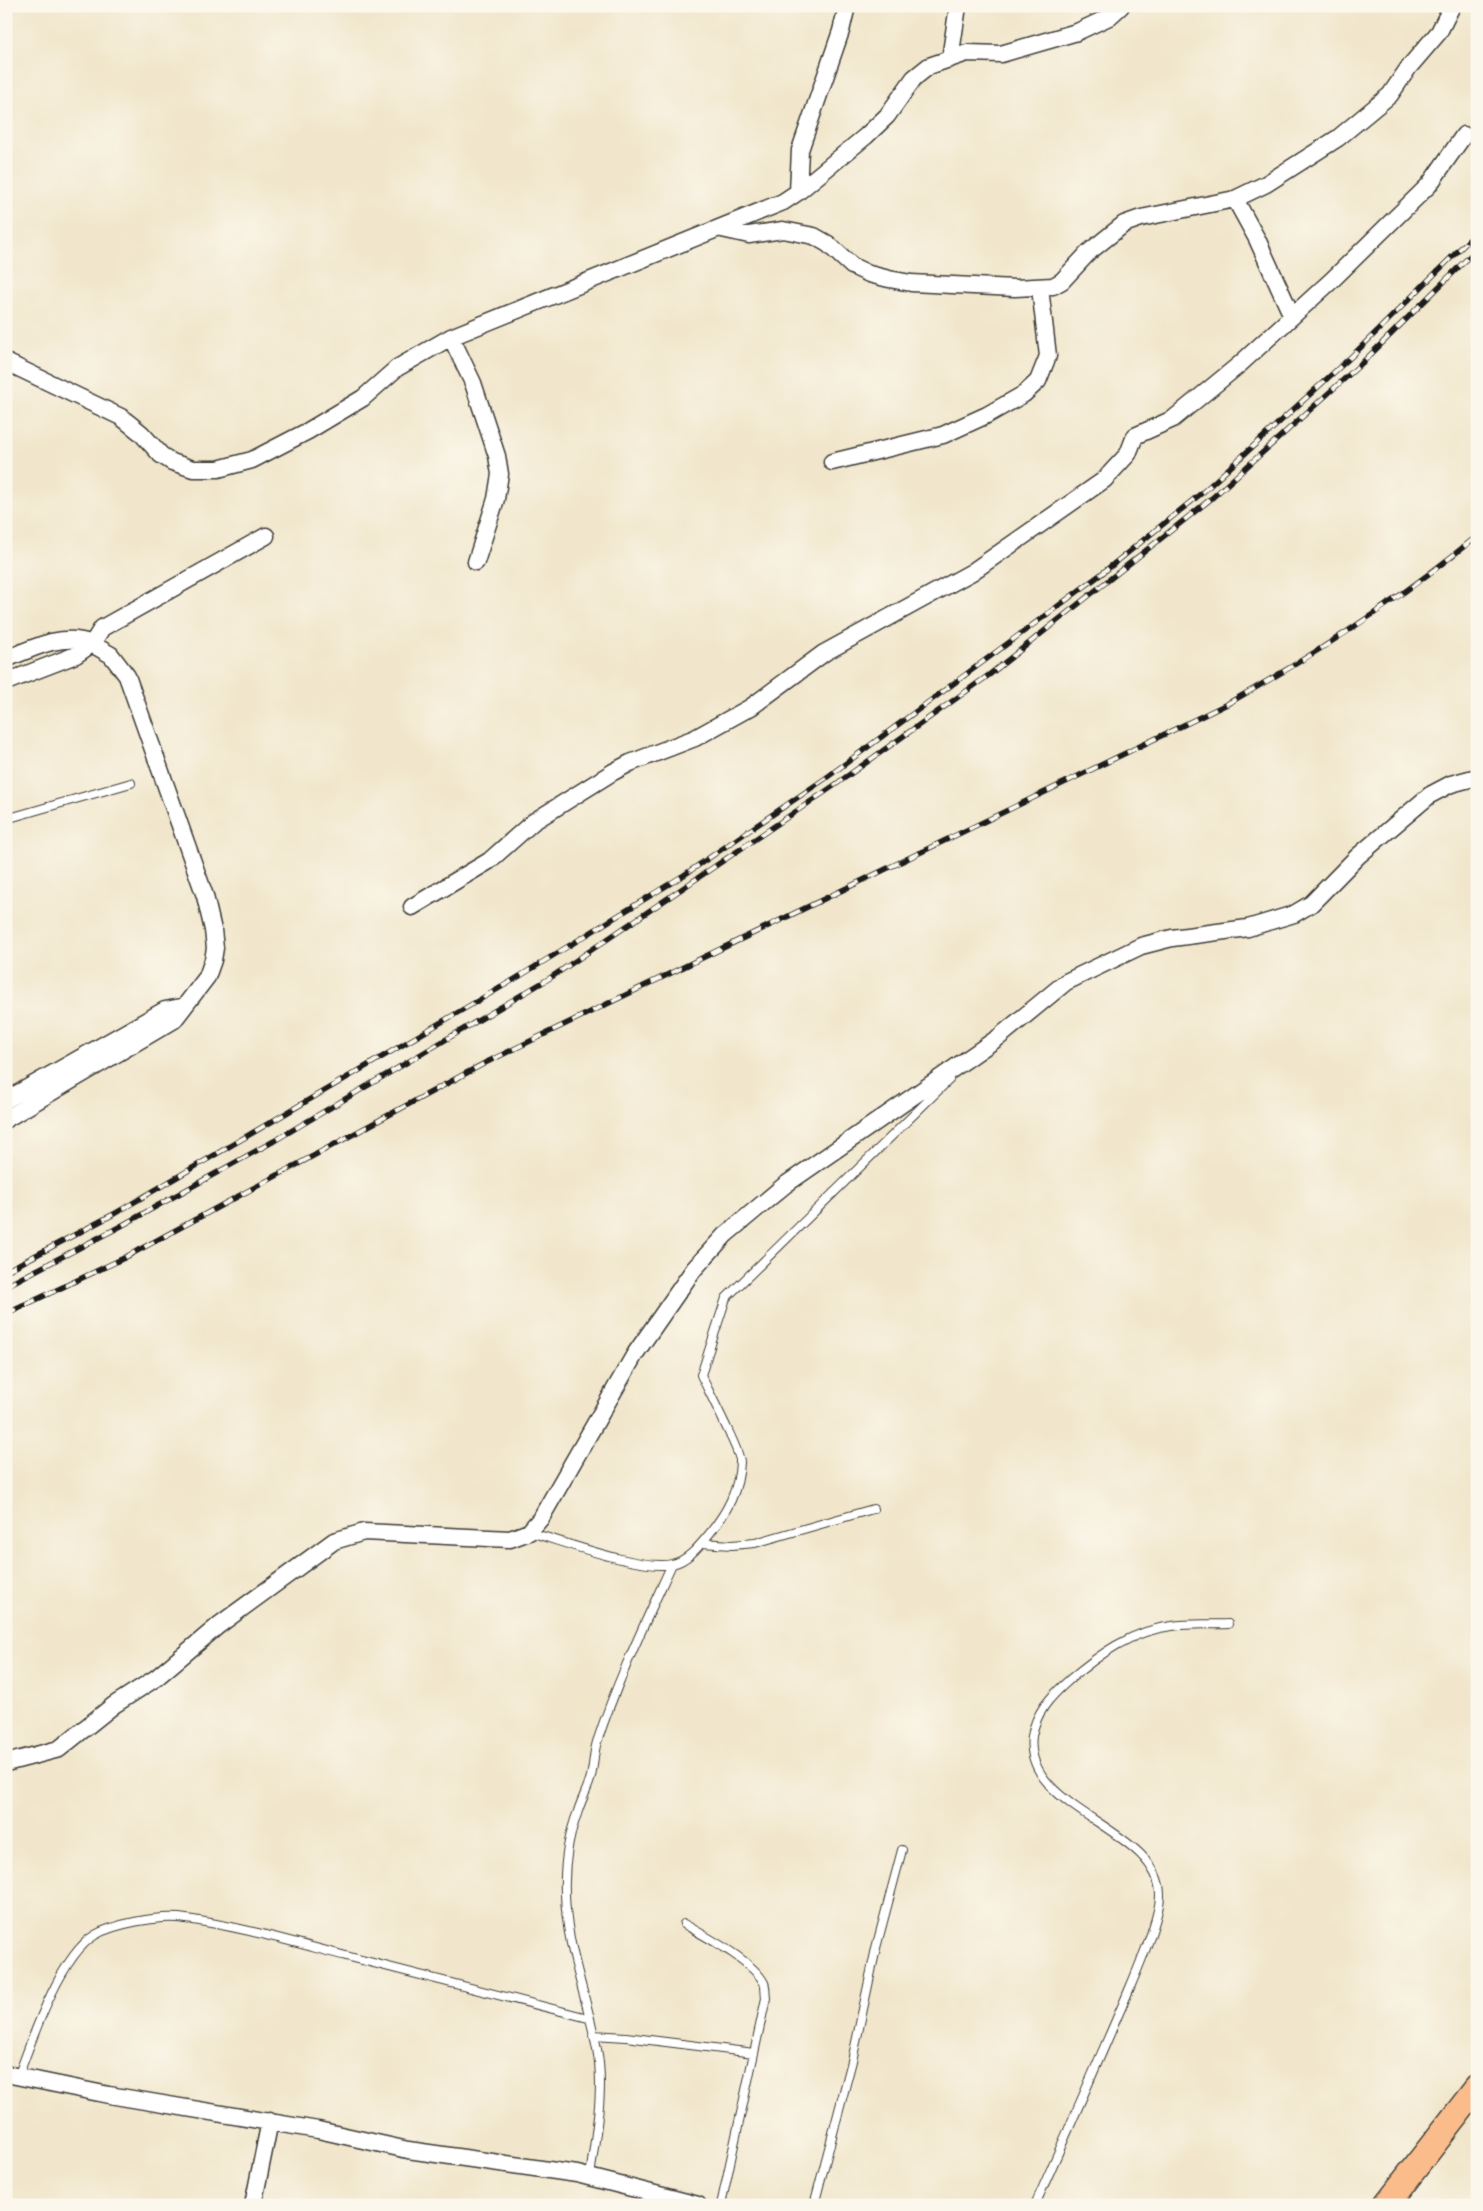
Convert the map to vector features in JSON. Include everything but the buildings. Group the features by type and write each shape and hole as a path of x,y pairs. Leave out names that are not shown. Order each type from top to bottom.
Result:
{"main road":[{"path":"1386,2205 1477,2088"}],"street":[{"path":"798,192 800,150 841,31 846,6"},
{"path":"950,59 958,6"},
{"path":"6,362 121,417 172,462 193,469 218,470 252,460 363,398 397,368 451,337 672,246 722,229 783,202 798,192 887,116 914,78 930,66 968,54 1002,54 1077,32 1109,17 1121,6"},
{"path":"722,229 749,235 783,230 814,236 828,244 852,266 868,274 889,279 927,284 1040,288 1062,281 1089,252 1124,224 1141,218 1235,199 1266,184 1338,138 1382,104 1408,67 1439,32 1452,6"},
{"path":"412,907 489,861 532,822 613,772 630,763 695,738 735,716 773,692 824,653 972,572 1104,480 1128,454 1135,436 1173,419 1240,364 1429,185 1464,135"},
{"path":"1235,199 1257,240 1292,316"},
{"path":"832,462 943,435 987,415 1024,394 1038,381 1048,356 1040,288"},
{"path":"451,337 473,382 497,456 500,474 496,499 476,562"},
{"path":"6,682 76,655 92,644 102,628 266,536"},
{"path":"6,659 66,639 79,639 92,644 110,655 127,676 205,896 215,948 213,960 206,977 181,1007 174,1020 6,1119"},
{"path":"6,1763 59,1749 114,1705 156,1678 218,1625 334,1541 364,1532 421,1537 471,1536 510,1539 529,1532 541,1518 635,1354 694,1269 725,1235 785,1185 972,1057 1066,982 1141,946 1172,938 1248,928 1294,914 1311,904 1358,856 1430,795 1451,784 1477,777"},
{"path":"6,1100 165,1010 181,1007"},
{"path":"12,2076 109,2095 270,2121 408,2150 590,2177 698,2205"},
{"path":"253,2205 270,2121"}],"lane":[{"path":"6,819 131,783"},
{"path":"529,1532 624,1560 656,1565 672,1564 683,1560 702,1543 732,1502 741,1460 701,1375 726,1298 972,1057"},
{"path":"702,1543 732,1545 755,1543 872,1509"},
{"path":"590,2177 600,2102 599,2067 593,2034 579,1983 564,1893 570,1835 590,1779 596,1744 625,1668 672,1564"},
{"path":"1035,2205 1139,1966 1160,1896 1158,1882 1148,1860 1076,1808 1047,1781 1034,1762 1031,1746 1036,1719 1042,1708 1063,1685 1091,1662 1129,1639 1171,1626 1228,1624"},
{"path":"814,2205 852,2061 876,1948 902,1850"},
{"path":"12,2076 66,1967 78,1950 95,1935 122,1925 164,1918 178,1918 221,1926 306,1946 588,2018"},
{"path":"684,1924 730,1952 759,1975 765,1984 766,1998 721,2205"},
{"path":"593,2034 626,2036 754,2053"}],"railway":[{"path":"6,1271 114,1214 515,979 684,875 826,778 1100,575 1203,492 1353,355 1477,232"},
{"path":"6,1286 121,1226 274,1141 550,978 832,787 989,675 1212,498 1362,363 1477,249"},
{"path":"6,1314 124,1258 485,1063 1227,704 1293,666 1356,626 1417,583 1477,536"}]}
